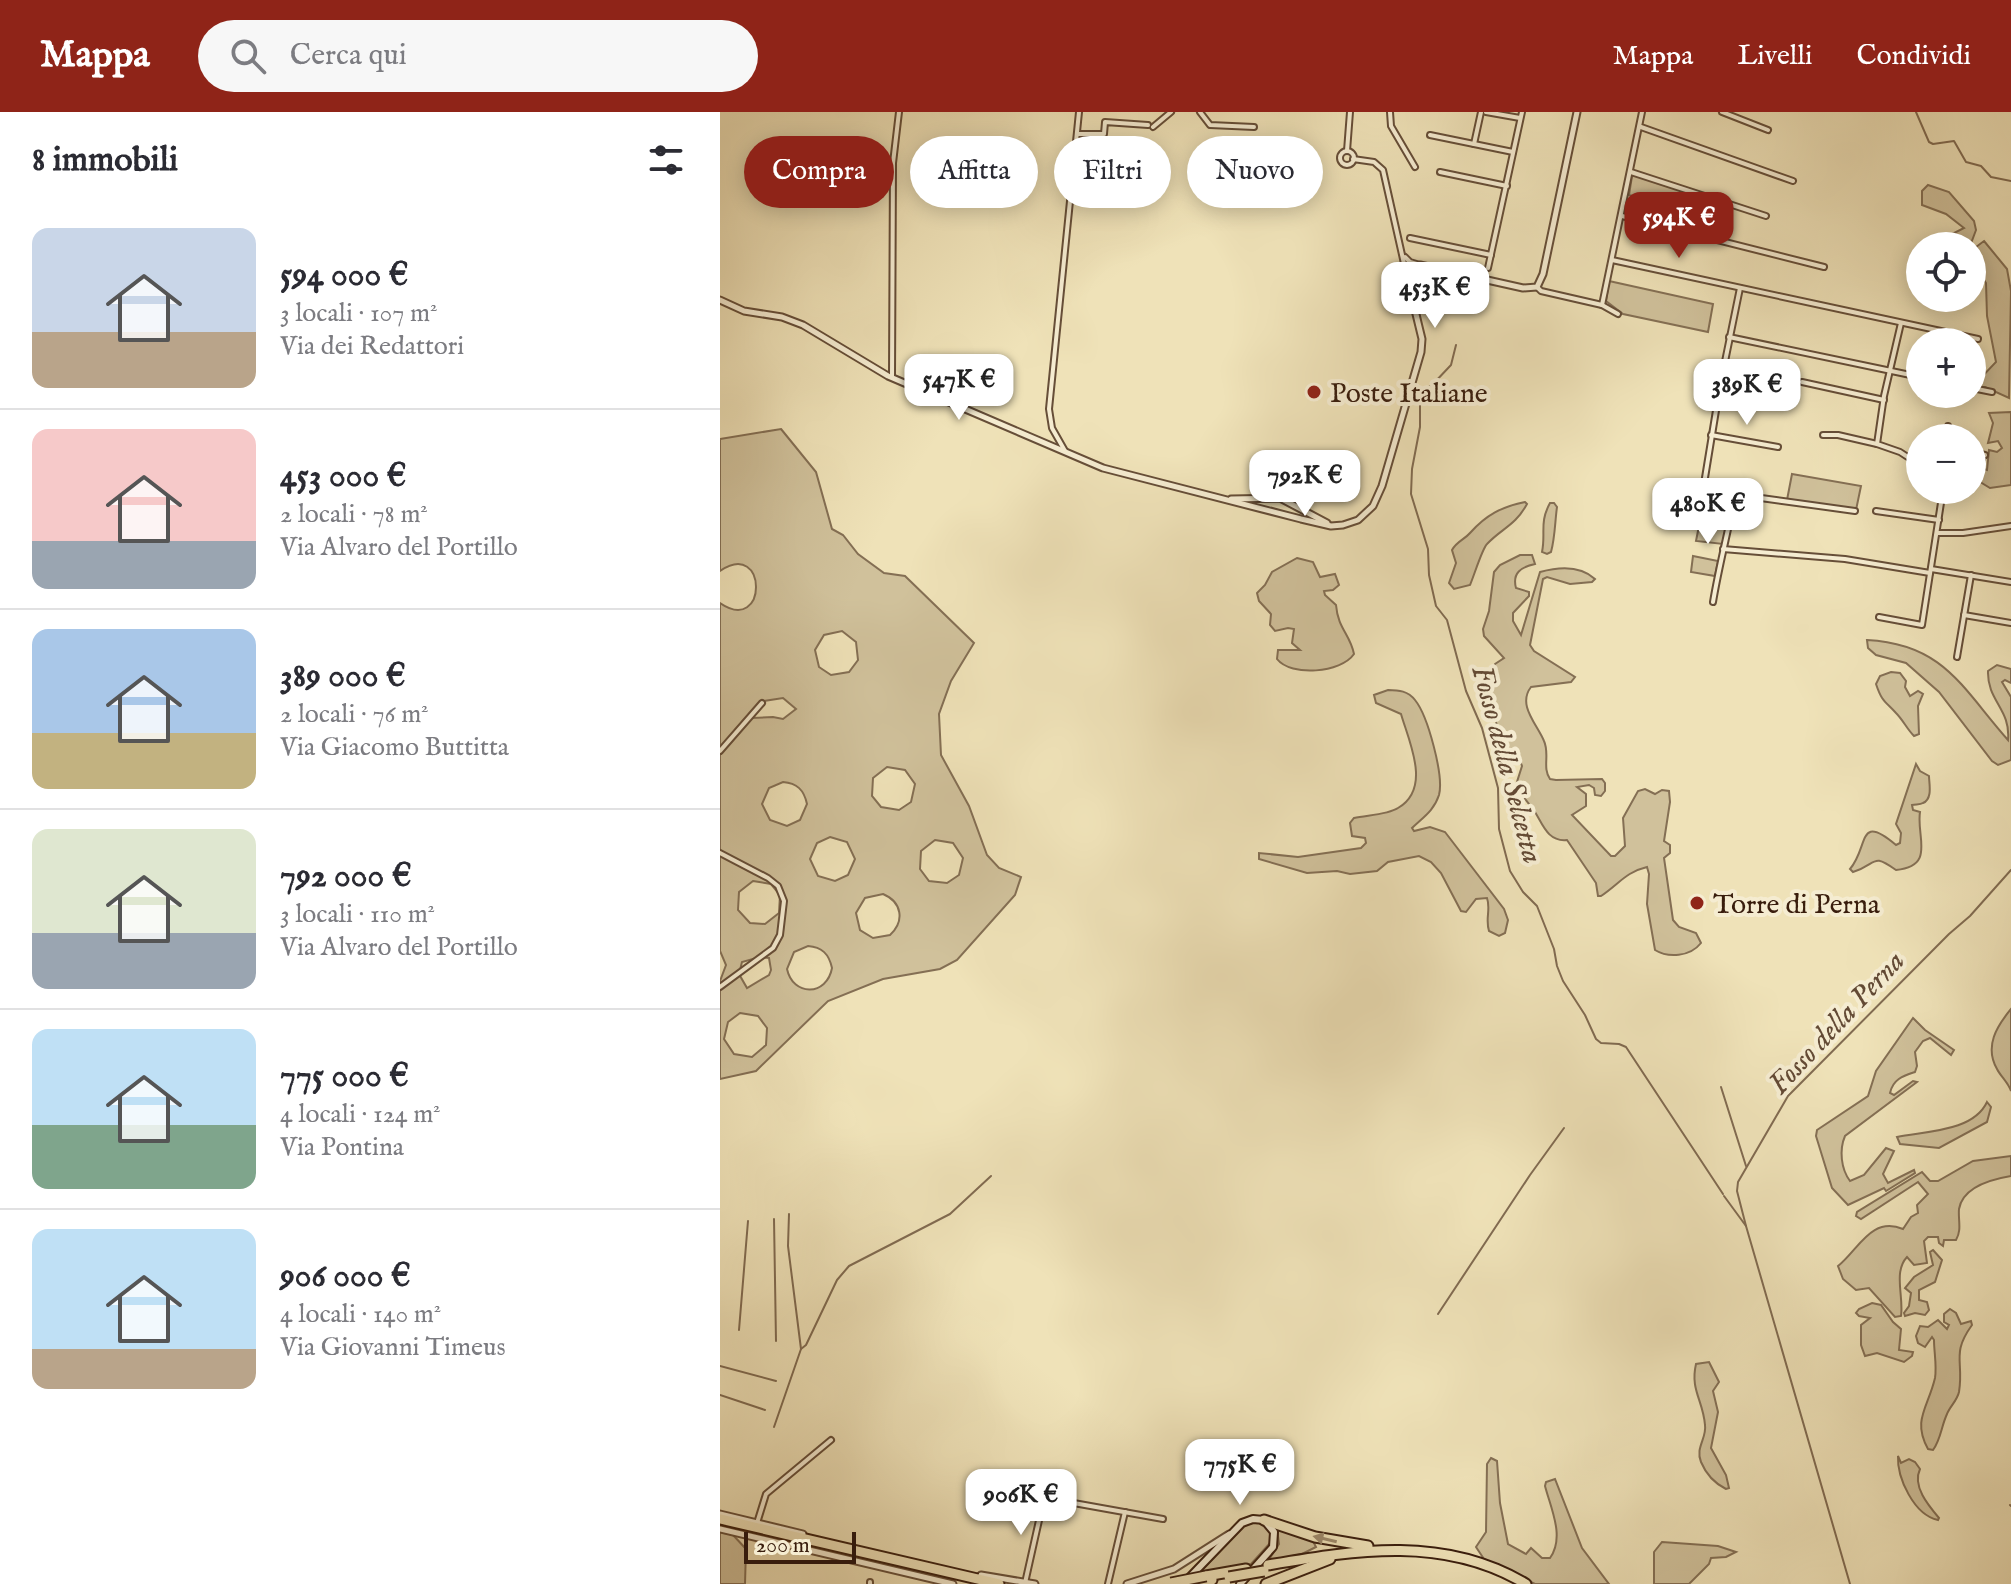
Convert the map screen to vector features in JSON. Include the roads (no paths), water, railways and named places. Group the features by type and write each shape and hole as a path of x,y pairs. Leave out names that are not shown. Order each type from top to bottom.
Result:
{"highway":[{"path":"1261,1520 1333,1541 1449,1555 1489,1566 1526,1584"},
{"path":"720,1522 976,1584"},
{"path":"1193,1581 1229,1577 1350,1552 1387,1549"},
{"path":"1167,1583 1246,1569 1387,1553 1458,1562 1516,1584"},
{"path":"1266,1584 1330,1559"},
{"path":"955,1579 967,1584"},
{"path":"955,1579 999,1584"}],"main road":[{"path":"1183,1584 1193,1581 1234,1530 1245,1521 1261,1520 1274,1532 1273,1547 1240,1584"}],"street":[{"path":"891,378 893,167 899,112"},
{"path":"1065,451 1052,428 1049,409 1079,112"},
{"path":"1077,134 1104,134 1105,122 1150,126 1171,112"},
{"path":"1200,112 1210,125 1254,127"},
{"path":"1347,151 1350,112"},
{"path":"1390,112 1391,126 1415,167"},
{"path":"1474,144 1483,112 1521,115 1488,268"},
{"path":"1402,251 1408,261 1421,265 1532,289 1537,287 1543,274 1577,112"},
{"path":"1602,305 1642,112"},
{"path":"1722,112 1768,130"},
{"path":"1640,127 1793,181"},
{"path":"1430,135 1513,152"},
{"path":"1347,151 1340,155 1342,162 1347,165 1353,159"},
{"path":"1347,151 1353,159"},
{"path":"720,300 744,311 782,317 803,325 891,378 1112,471 1331,526 1343,525 1358,520 1376,499 1421,352 1422,339 1382,168 1373,161 1353,159"},
{"path":"1440,172 1507,186"},
{"path":"1631,172 1766,216"},
{"path":"1622,216 1824,267"},
{"path":"1410,238 1491,255"},
{"path":"1612,260 1925,328"},
{"path":"1408,279 1413,268 1421,265"},
{"path":"1415,310 1426,272 1421,265"},
{"path":"1408,279 1414,284 1440,273 1452,273"},
{"path":"1537,287 1541,291 1602,305 1618,314"},
{"path":"1740,288 1703,490 1855,511"},
{"path":"1877,444 1901,323"},
{"path":"1729,337 1906,374"},
{"path":"1802,382 1884,400"},
{"path":"1720,386 1759,394"},
{"path":"1986,391 1992,392"},
{"path":"1711,435 1778,447"},
{"path":"1823,435 1838,435 1877,444 1906,456"},
{"path":"1713,602 1735,496"},
{"path":"1218,497 1282,499 1331,526"},
{"path":"1266,497 1262,504 1267,510"},
{"path":"1283,514 1293,510 1293,504"},
{"path":"1879,617 1922,625 1941,504"},
{"path":"1876,511 1939,520"},
{"path":"1937,533 1963,533 2011,526"},
{"path":"1723,549 1845,559 2011,582"},
{"path":"1957,657 1971,575"},
{"path":"1964,615 2011,623"},
{"path":"720,751 762,703"},
{"path":"720,853 768,878 778,886 784,901 780,935 773,948 720,987"},
{"path":"757,1523 766,1493 831,1440"},
{"path":"1029,1495 1099,1505 1163,1519"},
{"path":"1025,1583 1044,1498"},
{"path":"1108,1584 1125,1512"},
{"path":"720,1522 757,1523 981,1575 1035,1584"},
{"path":"1127,1584 1157,1576 1182,1564 1234,1530"},
{"path":"1182,1564 1191,1564 1193,1581"}],"waterway":[{"name":"Fosso della Perna","path":"1916,112 1929,142 1954,141 1966,162 1981,166 1991,177 2011,181"},
{"name":"Fosso della Selcetta","path":"1456,345 1451,365 1420,393 1420,427 1411,494 1428,549 1429,575 1436,606 1447,620 1466,691 1482,728 1498,788 1499,829 1510,871 1523,892 1537,906 1563,981 1596,1039 1601,1043 1626,1047 1723,1194"},
{"name":"Fosso della Perna","path":"1746,1226 1737,1191 1738,1182 1788,1096 1970,916 2011,870"},
{"path":"1721,1087 1746,1166"},
{"path":"1438,1314 1564,1128"},
{"path":"801,1349 806,1345 837,1280 849,1266 950,1214 991,1176"},
{"name":"Fosso della Perna","path":"1724,1196 1746,1226 1850,1584"},
{"path":"774,1427 801,1349 788,1246 789,1214"},
{"path":"774,1219 776,1341"},
{"path":"739,1330 748,1221"},
{"path":"720,1366 776,1381"},
{"path":"720,1395 765,1410"}],"place":[{"name":"Poste Italiane","path":"1314,392"},
{"name":"Torre di Perna","path":"1697,903"}]}
